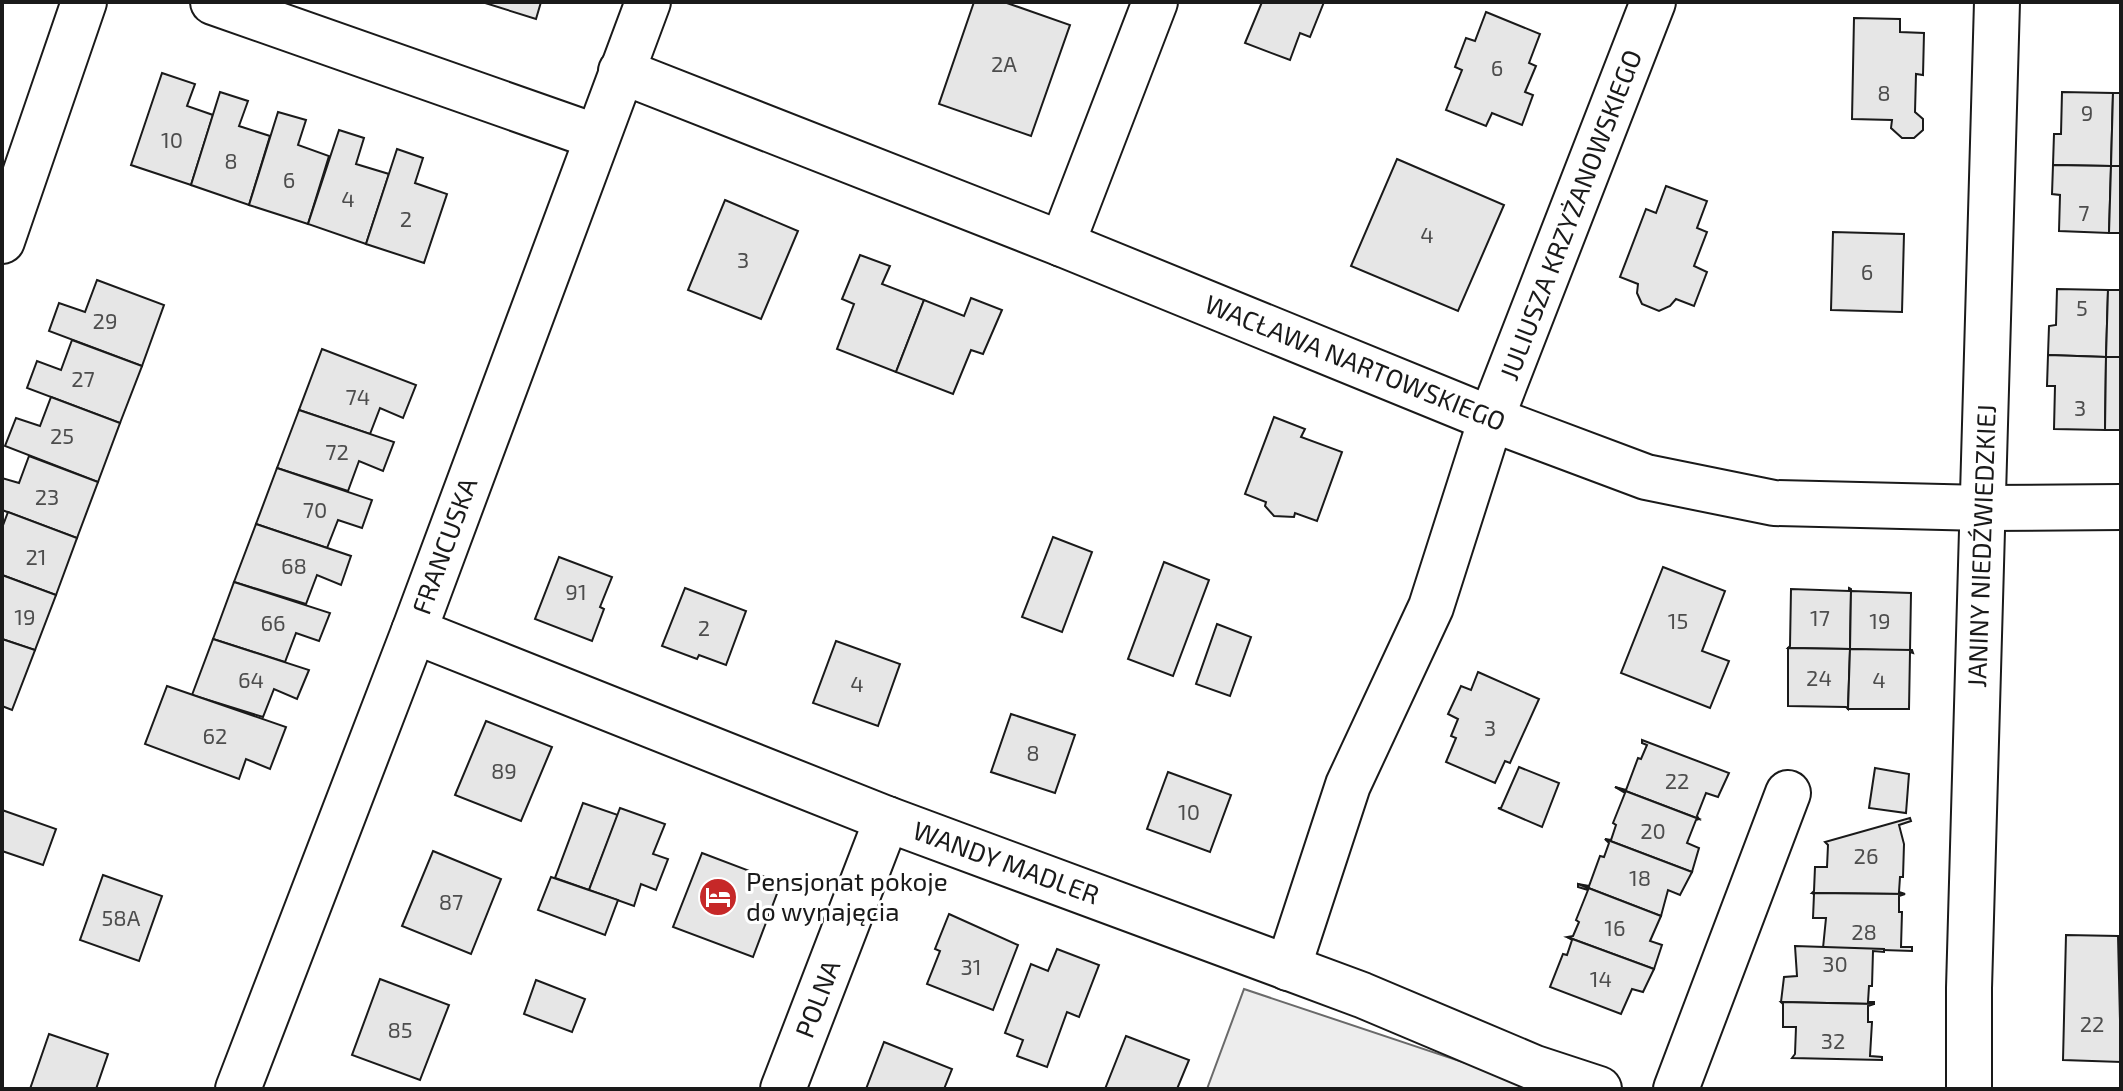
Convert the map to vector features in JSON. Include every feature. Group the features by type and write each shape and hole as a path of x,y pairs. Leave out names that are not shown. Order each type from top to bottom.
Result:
{"street":[{"path":"2,241 84,2"},
{"path":"213,2 597,137"},
{"name":"FRANCUSKA","path":"238,1089 414,631 648,2"},
{"path":"1062,244 1155,2"},
{"name":"JULIUSZA KRZYŻANOWSKIEGO","path":"1288,968 1348,785 1431,607 1491,419 1653,2"},
{"name":"JANINY NIEDŹWIEDZKIEJ","path":"1969,1089 1969,988 1997,2"},
{"name":"WACŁAWA NARTOWSKIEGO","path":"621,71 1062,244 1491,419 1646,477 1774,503 1984,508 2121,507"},
{"name":"WANDY MADLER","path":"414,631 887,819 1362,995 1535,1068 1599,1089"},
{"path":"1676,1089 1788,793"},
{"name":"POLNA","path":"783,1089 887,819"}],"shaded area":[{"path":"1244,989 1543,1089 1207,1089"}],"building":[{"path":"482,2 541,2 536,19"},
{"path":"974,2 1004,2 1070,25 1031,136 939,104"},
{"path":"1262,2 1324,2 1310,37 1300,33 1290,60 1245,43"},
{"path":"1486,12 1540,34 1529,63 1536,66 1525,92 1533,95 1522,125 1492,113 1486,126 1446,110 1462,70 1455,67 1466,38 1475,41"},
{"path":"1854,18 1900,19 1900,32 1924,33 1923,75 1916,74 1915,112 1923,119 1923,130 1914,138 1902,138 1891,128 1892,120 1852,119"},
{"path":"162,73 195,84 187,106 213,115 191,185 131,165"},
{"path":"220,92 248,101 239,126 270,136 249,205 191,185"},
{"path":"2062,92 2113,93 2111,166 2053,165 2054,134 2061,134"},
{"path":"2113,93 2121,93 2121,166 2111,166"},
{"path":"278,112 306,120 298,145 329,156 308,224 249,205"},
{"path":"339,130 364,138 356,164 389,174 366,244 308,224"},
{"path":"397,149 423,158 415,183 447,194 424,263 366,244"},
{"path":"1397,159 1504,205 1458,311 1351,266"},
{"path":"2053,165 2111,166 2109,233 2059,231 2060,195 2052,194"},
{"path":"2111,166 2121,166 2121,233 2109,233"},
{"path":"1666,186 1707,201 1697,228 1707,232 1694,266 1707,272 1694,306 1676,299 1659,311 1642,304 1637,293 1638,284 1620,277 1646,209 1656,213"},
{"path":"725,200 798,231 761,319 688,290"},
{"path":"1833,232 1904,234 1902,312 1831,310"},
{"path":"860,255 890,266 882,284 924,300 896,372 837,349 854,304 842,299"},
{"path":"97,280 164,305 142,366 49,331 59,303 85,312"},
{"path":"2057,289 2108,290 2106,357 2048,355 2049,326 2056,325"},
{"path":"2108,290 2121,290 2121,357 2106,357"},
{"path":"971,298 1002,310 983,354 971,350 953,394 896,372 924,300 964,316"},
{"path":"72,340 142,366 120,423 27,388 37,361 61,370"},
{"path":"322,349 416,385 403,418 380,408 370,434 299,410"},
{"path":"2048,355 2106,357 2105,430 2054,429 2055,386 2047,386"},
{"path":"2106,357 2121,357 2121,430 2105,430"},
{"path":"51,397 120,423 98,482 5,446 16,418 40,426"},
{"path":"299,410 394,442 383,471 359,461 348,491 277,468"},
{"path":"1274,417 1305,429 1301,437 1342,452 1317,521 1295,513 1294,517 1274,516 1265,506 1266,502 1245,494"},
{"path":"29,456 98,482 77,538 2,510 2,478 19,483"},
{"path":"277,468 372,500 362,528 338,520 327,548 256,524"},
{"path":"8,512 77,538 56,595 2,575 2,528"},
{"path":"256,524 351,556 341,585 317,575 306,604 234,582"},
{"path":"1053,537 1092,552 1062,632 1022,617"},
{"path":"559,557 612,577 600,607 604,609 592,641 535,619"},
{"path":"1164,562 1209,580 1173,676 1128,659"},
{"path":"1663,567 1725,591 1702,651 1729,661 1710,708 1621,673"},
{"path":"2,575 56,595 35,650 2,639"},
{"path":"234,582 330,613 319,641 296,633 285,662 213,639"},
{"path":"685,588 746,611 726,665 699,655 697,659 662,646"},
{"path":"1849,588 1850,649 1788,648 1791,589 1849,591"},
{"path":"1851,591 1911,593 1910,651 1850,649"},
{"path":"1217,624 1251,637 1230,696 1196,684"},
{"path":"2,639 35,650 12,710 2,706"},
{"path":"213,639 309,670 297,699 274,689 263,717 192,695"},
{"path":"836,641 900,664 878,726 813,703"},
{"path":"1788,648 1850,649 1848,709 1788,706"},
{"path":"1850,649 1912,650 1909,709 1848,709"},
{"path":"1478,672 1539,699 1510,763 1505,761 1495,783 1446,762 1456,738 1451,736 1458,719 1448,714 1461,686 1471,690"},
{"path":"167,686 286,727 270,769 246,759 239,779 145,744"},
{"path":"1011,714 1075,735 1055,793 991,772"},
{"path":"486,721 552,747 521,821 455,795"},
{"path":"1642,740 1729,773 1718,797 1706,793 1697,816 1699,819 1615,787 1626,790 1638,758 1641,759 1647,745"},
{"path":"1519,767 1559,783 1542,827 1498,808 1501,808"},
{"path":"1875,768 1909,774 1906,813 1869,808"},
{"path":"1168,772 1231,795 1210,852 1147,829"},
{"path":"1615,787 1699,819 1687,843 1699,848 1692,872 1605,839 1611,840 1616,825 1613,823 1625,793"},
{"path":"583,803 618,815 589,890 555,878"},
{"path":"620,808 665,824 653,854 668,859 656,890 641,884 634,906 589,890"},
{"path":"2,810 56,829 43,865 2,851"},
{"path":"1910,818 1911,821 1899,825 1904,844 1903,877 1900,877 1899,892 1905,894 1812,893 1815,867 1827,867 1828,845 1825,842"},
{"path":"1605,839 1692,872 1680,895 1668,890 1661,916 1578,884 1589,886 1600,856 1604,857 1609,843"},
{"path":"433,851 501,879 471,954 402,926"},
{"path":"702,853 781,883 753,957 673,927"},
{"path":"103,875 162,896 139,961 80,940"},
{"path":"551,877 618,900 605,935 538,910"},
{"path":"1578,884 1661,916 1650,941 1662,945 1654,969 1567,937 1573,936 1588,890 1578,887"},
{"path":"1812,893 1905,894 1899,896 1901,947 1912,947 1912,951 1823,948 1826,918 1813,918"},
{"path":"949,914 1018,945 993,1010 927,984 940,951 935,949"},
{"path":"2066,935 2118,936 2121,1062 2063,1060"},
{"path":"1567,937 1654,969 1643,992 1632,989 1621,1014 1550,987 1563,954 1567,955 1572,940"},
{"path":"1795,946 1884,949 1884,952 1873,951 1872,986 1869,986 1868,1002 1874,1004 1781,1002 1784,977 1797,976"},
{"path":"1057,949 1099,965 1079,1017 1067,1012 1047,1067 1017,1056 1023,1040 1005,1033 1031,964 1048,971"},
{"path":"380,979 449,1005 420,1080 352,1055"},
{"path":"536,980 585,999 572,1032 524,1014"},
{"path":"1781,1002 1874,1004 1868,1006 1868,1022 1872,1022 1870,1056 1882,1057 1882,1060 1792,1058 1795,1054 1796,1027 1783,1027"},
{"path":"49,1034 108,1054 96,1089 30,1089"},
{"path":"1126,1036 1189,1060 1177,1089 1105,1089"},
{"path":"884,1042 952,1069 944,1089 866,1089"}],"place":[{"name":"Pensjonat pokoje do wynajęcia","path":"718,897"}]}
